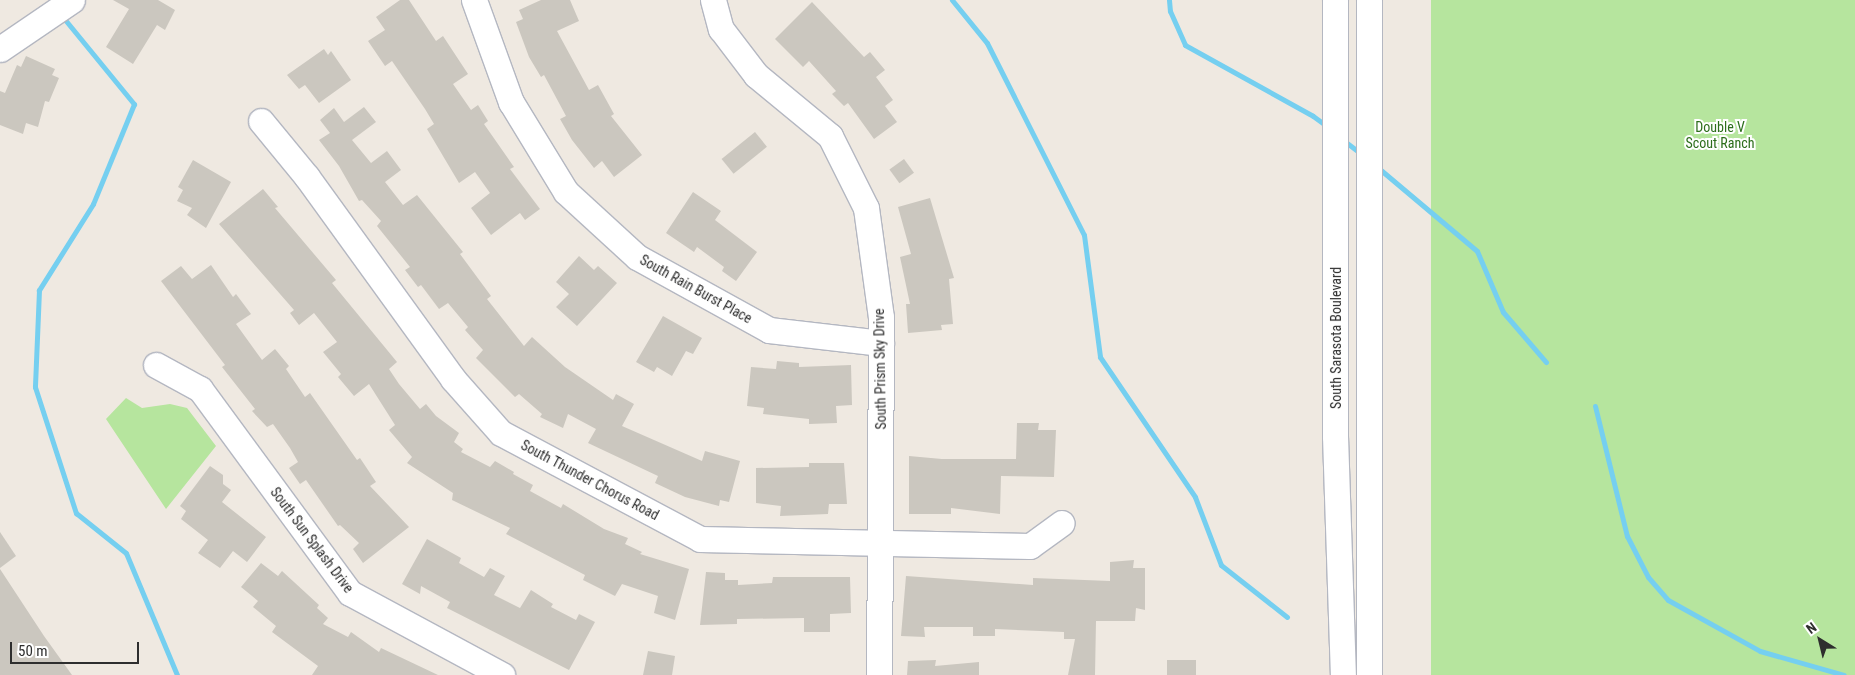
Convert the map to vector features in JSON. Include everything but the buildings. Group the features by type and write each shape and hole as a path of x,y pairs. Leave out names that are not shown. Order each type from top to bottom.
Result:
{"street":[{"path":"0,49 72,0"},
{"name":"South Rain Burst Place","path":"474,0 511,102 566,192 637,257 768,330 881,342"},
{"name":"South Prism Sky Drive","path":"713,0 721,29 756,75 830,136 866,208 881,317 882,542 879,675"},
{"name":"South Sarasota Boulevard","path":"1335,0 1335,436 1343,675"},
{"path":"1369,0 1369,675"},
{"name":"South Thunder Chorus Road","path":"261,121 307,176 453,379 501,433 700,539 1030,546 1062,523"},
{"name":"South Sun Splash Drive","path":"156,365 200,389 350,593 502,675"}],"green space":[{"name":"Double V Scout Ranch","path":"1431,0 1855,0 1855,675 1431,675"},
{"path":"126,398 142,408 170,404 187,408 216,446 166,509 106,419"}],"waterway":[{"path":"952,0 987,43 1084,235 1100,357 1195,497 1221,565 1287,617"},
{"path":"1169,0 1170,11 1185,45 1313,116 1327,126"},
{"path":"62,16 134,104 93,204 39,290 35,387 76,513 126,553 177,675"},
{"path":"1343,140 1360,153"},
{"path":"1376,166 1477,251 1503,312 1546,362"},
{"path":"1595,406 1627,536 1648,577 1668,600 1760,651 1844,675"}]}
